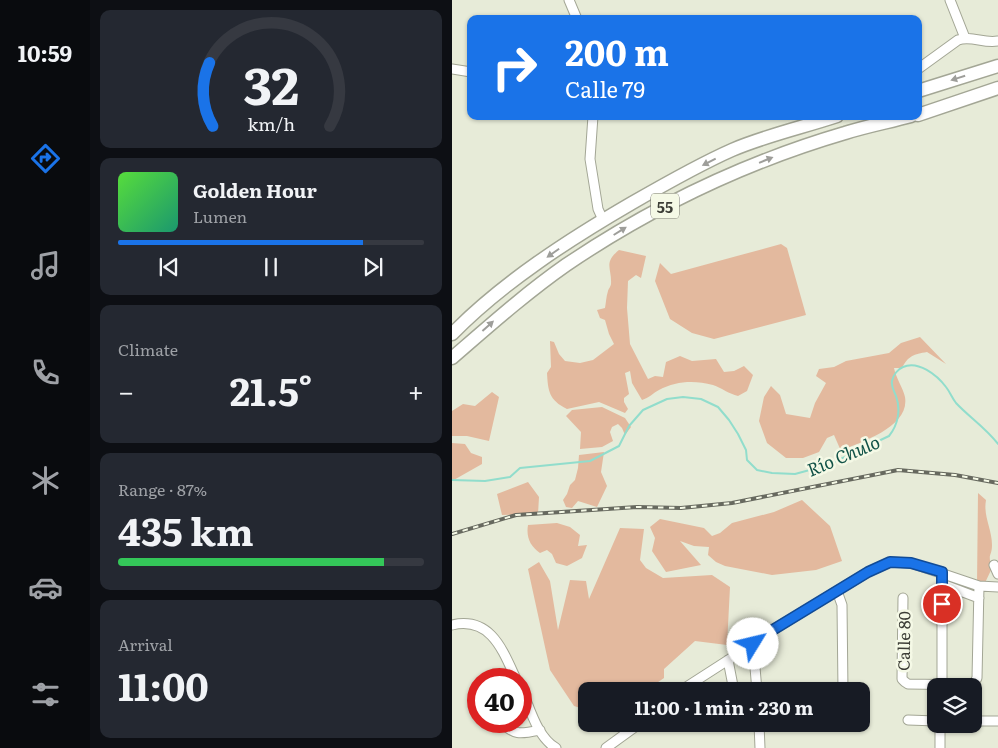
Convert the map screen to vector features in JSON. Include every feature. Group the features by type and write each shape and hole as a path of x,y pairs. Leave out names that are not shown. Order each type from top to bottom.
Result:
{"highway":[{"path":"922,90 998,66"},
{"path":"922,113 998,88"},
{"name":"55","path":"452,334 467,318 506,287 561,248 603,220 667,183 733,150 825,120"},
{"name":"55","path":"452,358 504,312 566,266 631,224 700,188 772,157 845,133 895,120"}],"street":[{"path":"569,0 575,15"},
{"path":"950,0 965,38"},
{"path":"922,66 958,40 965,38 990,43 998,41"},
{"path":"452,69 467,71"},
{"path":"593,120 590,159 598,209 603,220"},
{"path":"694,682 868,572 890,562 911,563 979,586 998,587"},
{"path":"942,572 942,678"},
{"path":"942,584 979,598"},
{"path":"977,678 979,586"},
{"path":"837,591 842,605 843,682"},
{"name":"Calle 80","path":"903,598 902,679 904,682 927,684"},
{"path":"452,624 473,624 492,636 501,644 511,668"},
{"path":"756,642 757,682"},
{"path":"728,660 732,682"},
{"path":"532,712 549,744 556,748"},
{"path":"908,720 927,721"},
{"path":"982,721 998,721"},
{"path":"532,731 540,730"},
{"path":"606,748 627,732"},
{"path":"759,732 760,748"},
{"path":"940,733 940,748"}],"shaded area":[{"path":"781,244 787,248 806,315 714,339 692,333 670,319 655,281 660,263 671,274"},
{"path":"619,250 646,256 641,278 636,275 628,281 627,308 630,344 648,379 655,376 663,377 666,362 680,356 692,361 716,359 724,372 734,371 744,366 753,375 747,391 738,396 713,385 685,382 665,387 642,400 632,383 630,371 625,373 629,394 624,398 628,409 625,413 599,402 567,409 556,402 548,385 547,373 551,367 550,341 554,342 559,354 565,361 580,363 593,360 614,344 605,320 600,318 597,310 605,308 607,293 611,284 609,266 611,259"},
{"path":"920,337 946,364 927,352 912,356 902,368 894,368 905,397 905,408 893,425 883,432 841,451 834,435 827,438 819,452 803,458 786,458 767,443 759,421 764,397 771,386 780,395 786,414 810,418 815,403 826,383 816,376 819,369 834,367 846,361 889,353 901,343"},
{"path":"492,392 499,397 489,441 467,436 452,436 452,411 463,404 475,406"},
{"path":"602,407 625,418 631,427 625,435 618,424 612,427 610,432 613,441 602,447 580,449 581,432 566,416 572,410"},
{"path":"452,443 465,444 471,453 482,457 482,464 452,481"},
{"path":"604,452 601,472 607,486 597,507 578,501 572,508 566,507 563,500 570,485 575,480 579,455"},
{"path":"528,482 539,497 538,514 502,515 497,494"},
{"path":"978,493 986,500 985,506 992,539 990,557 992,568 984,585 977,585"},
{"path":"802,500 830,526 842,561 816,570 772,575 725,566 716,562 708,555 709,547 694,546 680,541 701,565 666,572 652,551 655,538 650,527 660,519 704,528 712,536 720,533 732,523 774,512"},
{"path":"557,523 570,527 580,535 578,546 587,545 582,558 567,566 556,563 552,554 547,550 540,553 531,544 528,537 528,525"},
{"path":"620,528 644,529 640,560 646,568 663,578 712,575 730,587 727,645 695,641 664,669 664,678 658,682 578,682 578,707 574,706 550,670 528,569 539,562 550,581 558,630 570,580 586,581 589,599"}],"waterway":[{"name":"Río Chulo","path":"452,480 485,481 510,477 520,468 590,461 619,446 629,426 643,410 667,399 683,397 701,399 718,407 738,434 746,450 747,460 757,470 795,474 828,465 889,436 896,422 898,412 898,401 892,385 893,379 899,369 909,365 921,367 938,378 956,403 998,444"}],"railway":[{"path":"452,534 516,515 637,507 681,508 732,503 898,470 955,475 998,483"}],"route":[{"path":"753,644 758,639 868,572 890,562 911,563 942,572 942,604"}]}
